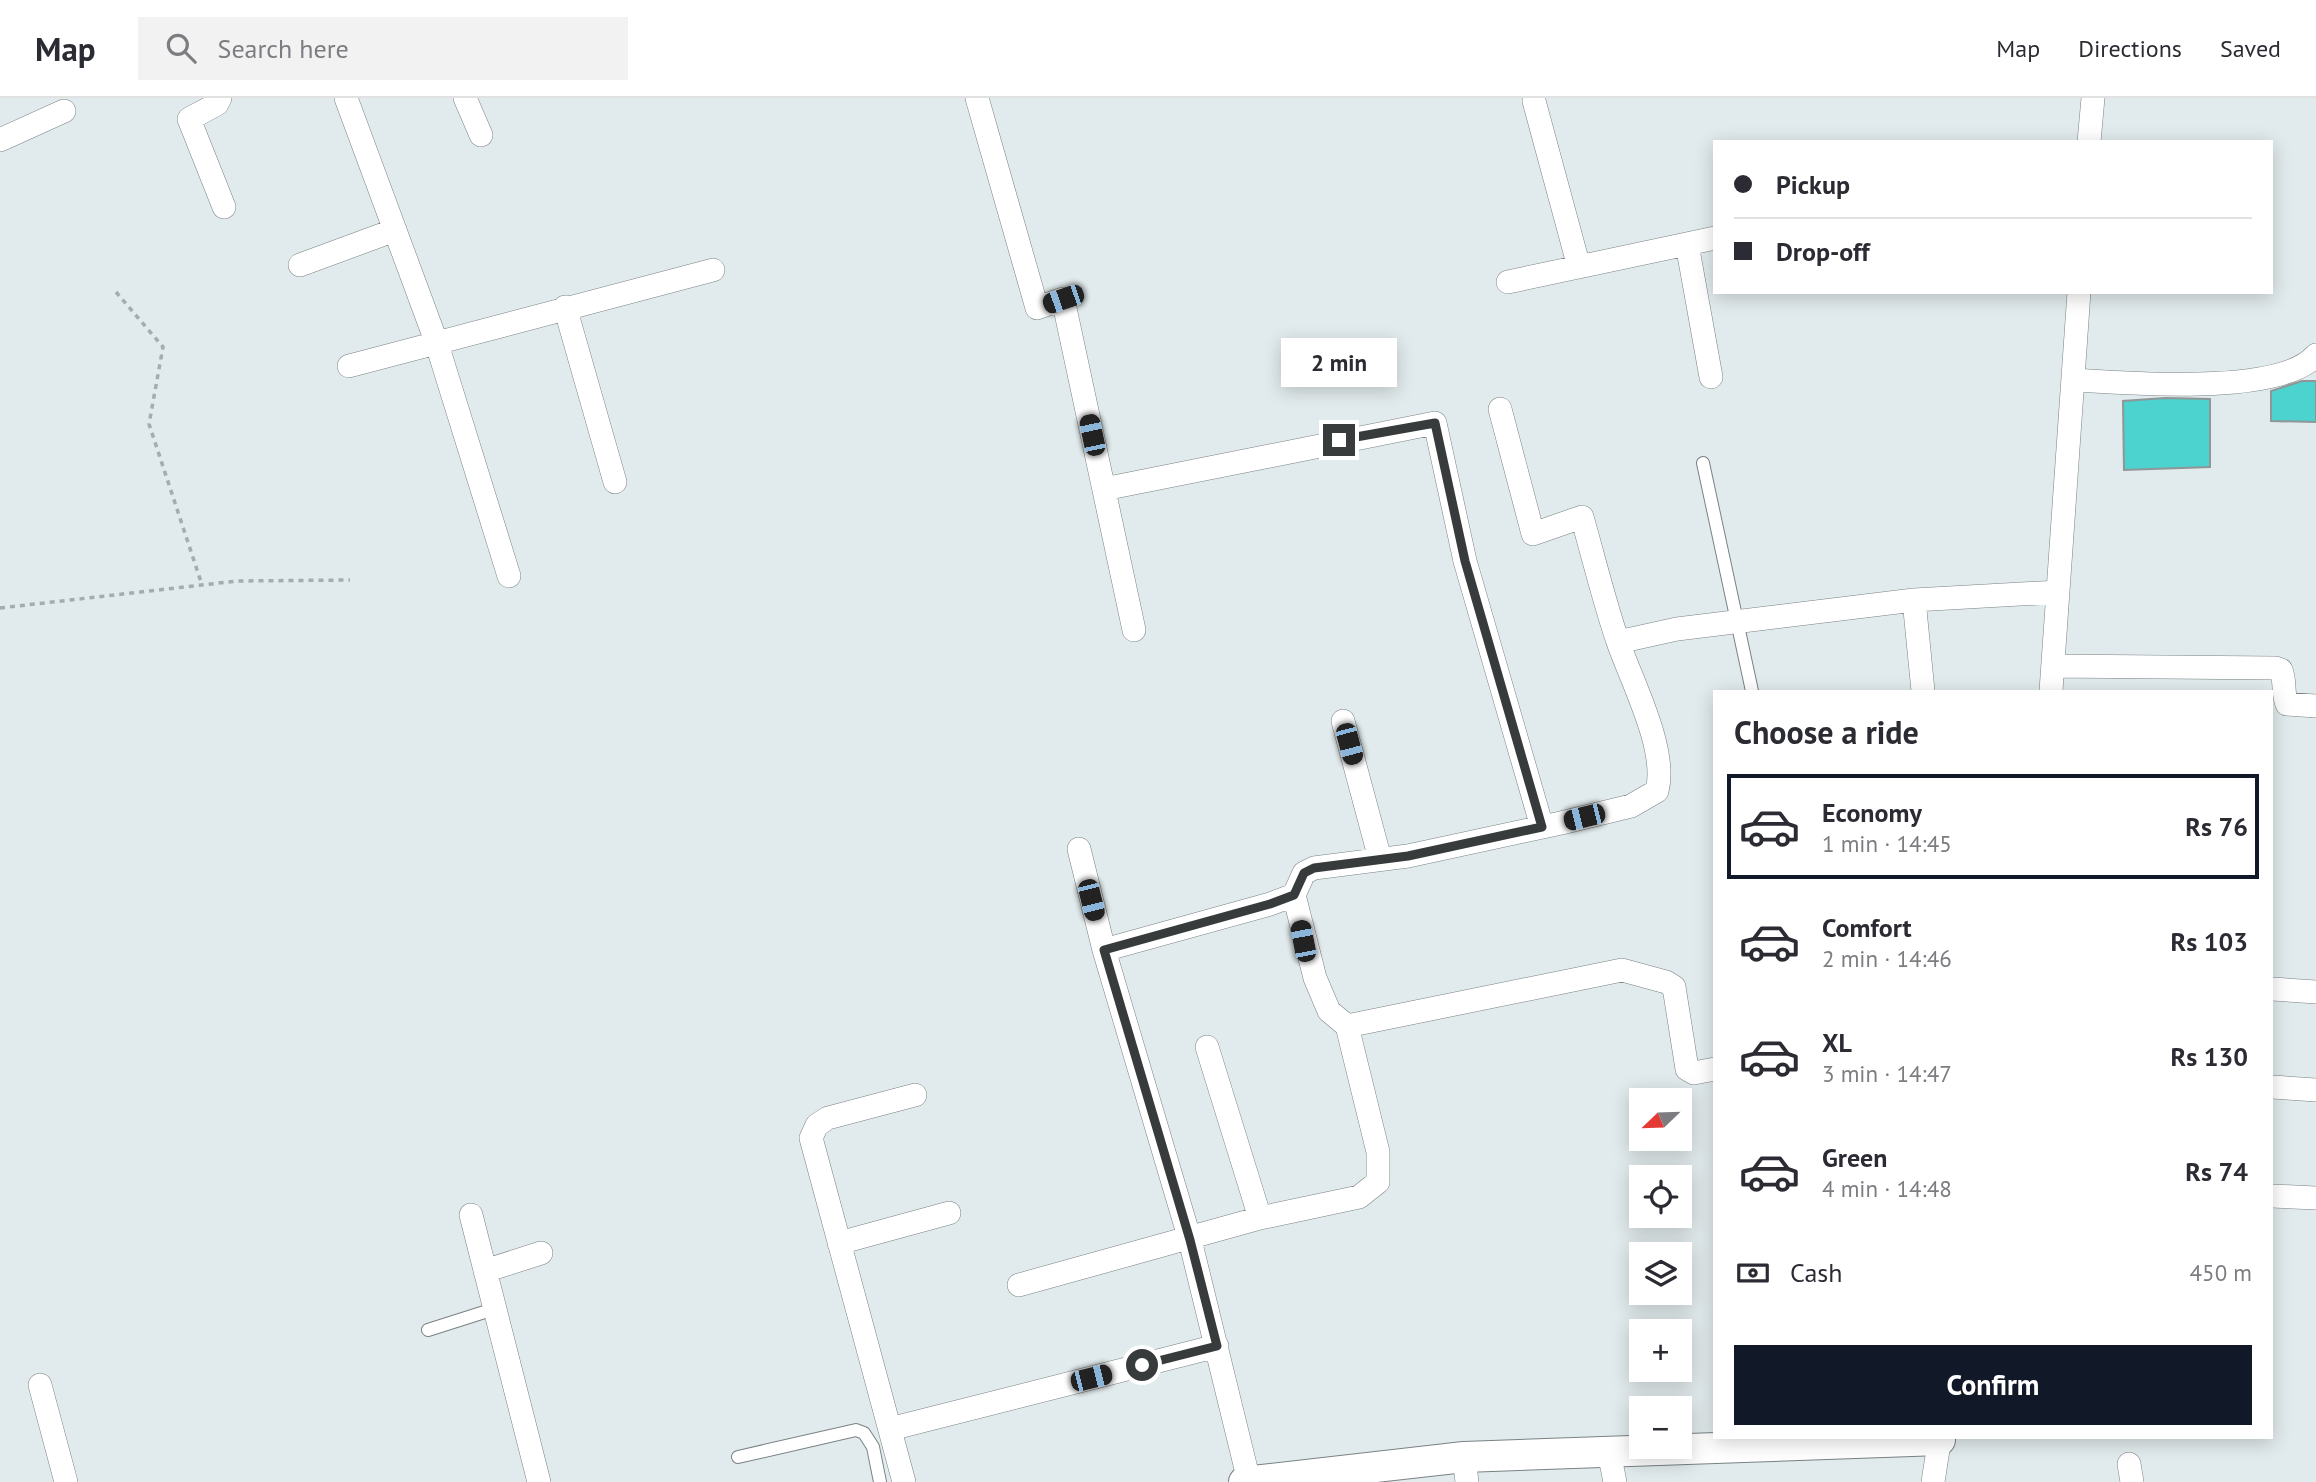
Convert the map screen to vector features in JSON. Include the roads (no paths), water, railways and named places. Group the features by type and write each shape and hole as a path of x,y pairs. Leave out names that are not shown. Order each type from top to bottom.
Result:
{"street":[{"path":"220,98 217,104 190,120 224,207"},
{"path":"346,98 436,341 509,576"},
{"path":"465,98 481,135"},
{"path":"977,98 1037,308 1063,299 1134,631"},
{"path":"2089,140 2092,98"},
{"path":"1534,101 1579,267"},
{"path":"0,140 64,111"},
{"path":"300,265 395,230"},
{"path":"1508,282 1713,238"},
{"path":"1687,244 1711,377"},
{"path":"349,366 713,270"},
{"path":"2051,690 2080,294"},
{"path":"565,307 615,482"},
{"path":"2074,380 2201,384 2299,369 2316,355"},
{"path":"1019,1285 1190,1240 1260,1218 1359,1197 1378,1182 1378,1152 1347,1026 1329,1010 1315,978 1294,895 1304,873 1314,868 1380,859 1542,827 1631,806 1657,791 1661,775 1657,755 1618,642 1582,517 1533,534 1500,409"},
{"path":"1104,489 1435,423 1465,561 1542,827"},
{"path":"1618,642 1647,634 1914,600 2058,592"},
{"path":"1914,600 1923,690"},
{"path":"2053,666 2275,668 2281,670 2284,676 2283,696 2287,704 2316,706"},
{"path":"1343,721 1380,859"},
{"path":"1079,849 1104,950 1190,1240 1250,1481"},
{"path":"1104,950 1231,916 1294,895"},
{"path":"1347,1026 1622,970 1666,982 1674,987 1687,1069 1694,1073 1713,1069"},
{"path":"2273,989 2316,992"},
{"path":"1207,1047 1260,1218"},
{"path":"2273,1087 2316,1090"},
{"path":"904,1482 886,1439 811,1138 817,1125 828,1118 915,1095"},
{"path":"2273,1196 2316,1198"},
{"path":"839,1243 949,1213"},
{"path":"471,1215 539,1482"},
{"path":"485,1270 541,1253"},
{"path":"886,1439 1217,1346"},
{"path":"40,1385 66,1482"},
{"path":"1244,1482 1465,1470 1609,1452 1940,1439 1933,1482"},
{"path":"1609,1452 1615,1482"}],"lane":[{"path":"1703,463 1752,690"},
{"path":"428,1329 494,1309"},
{"path":"738,1457 856,1430 886,1439 880,1482"}]}
